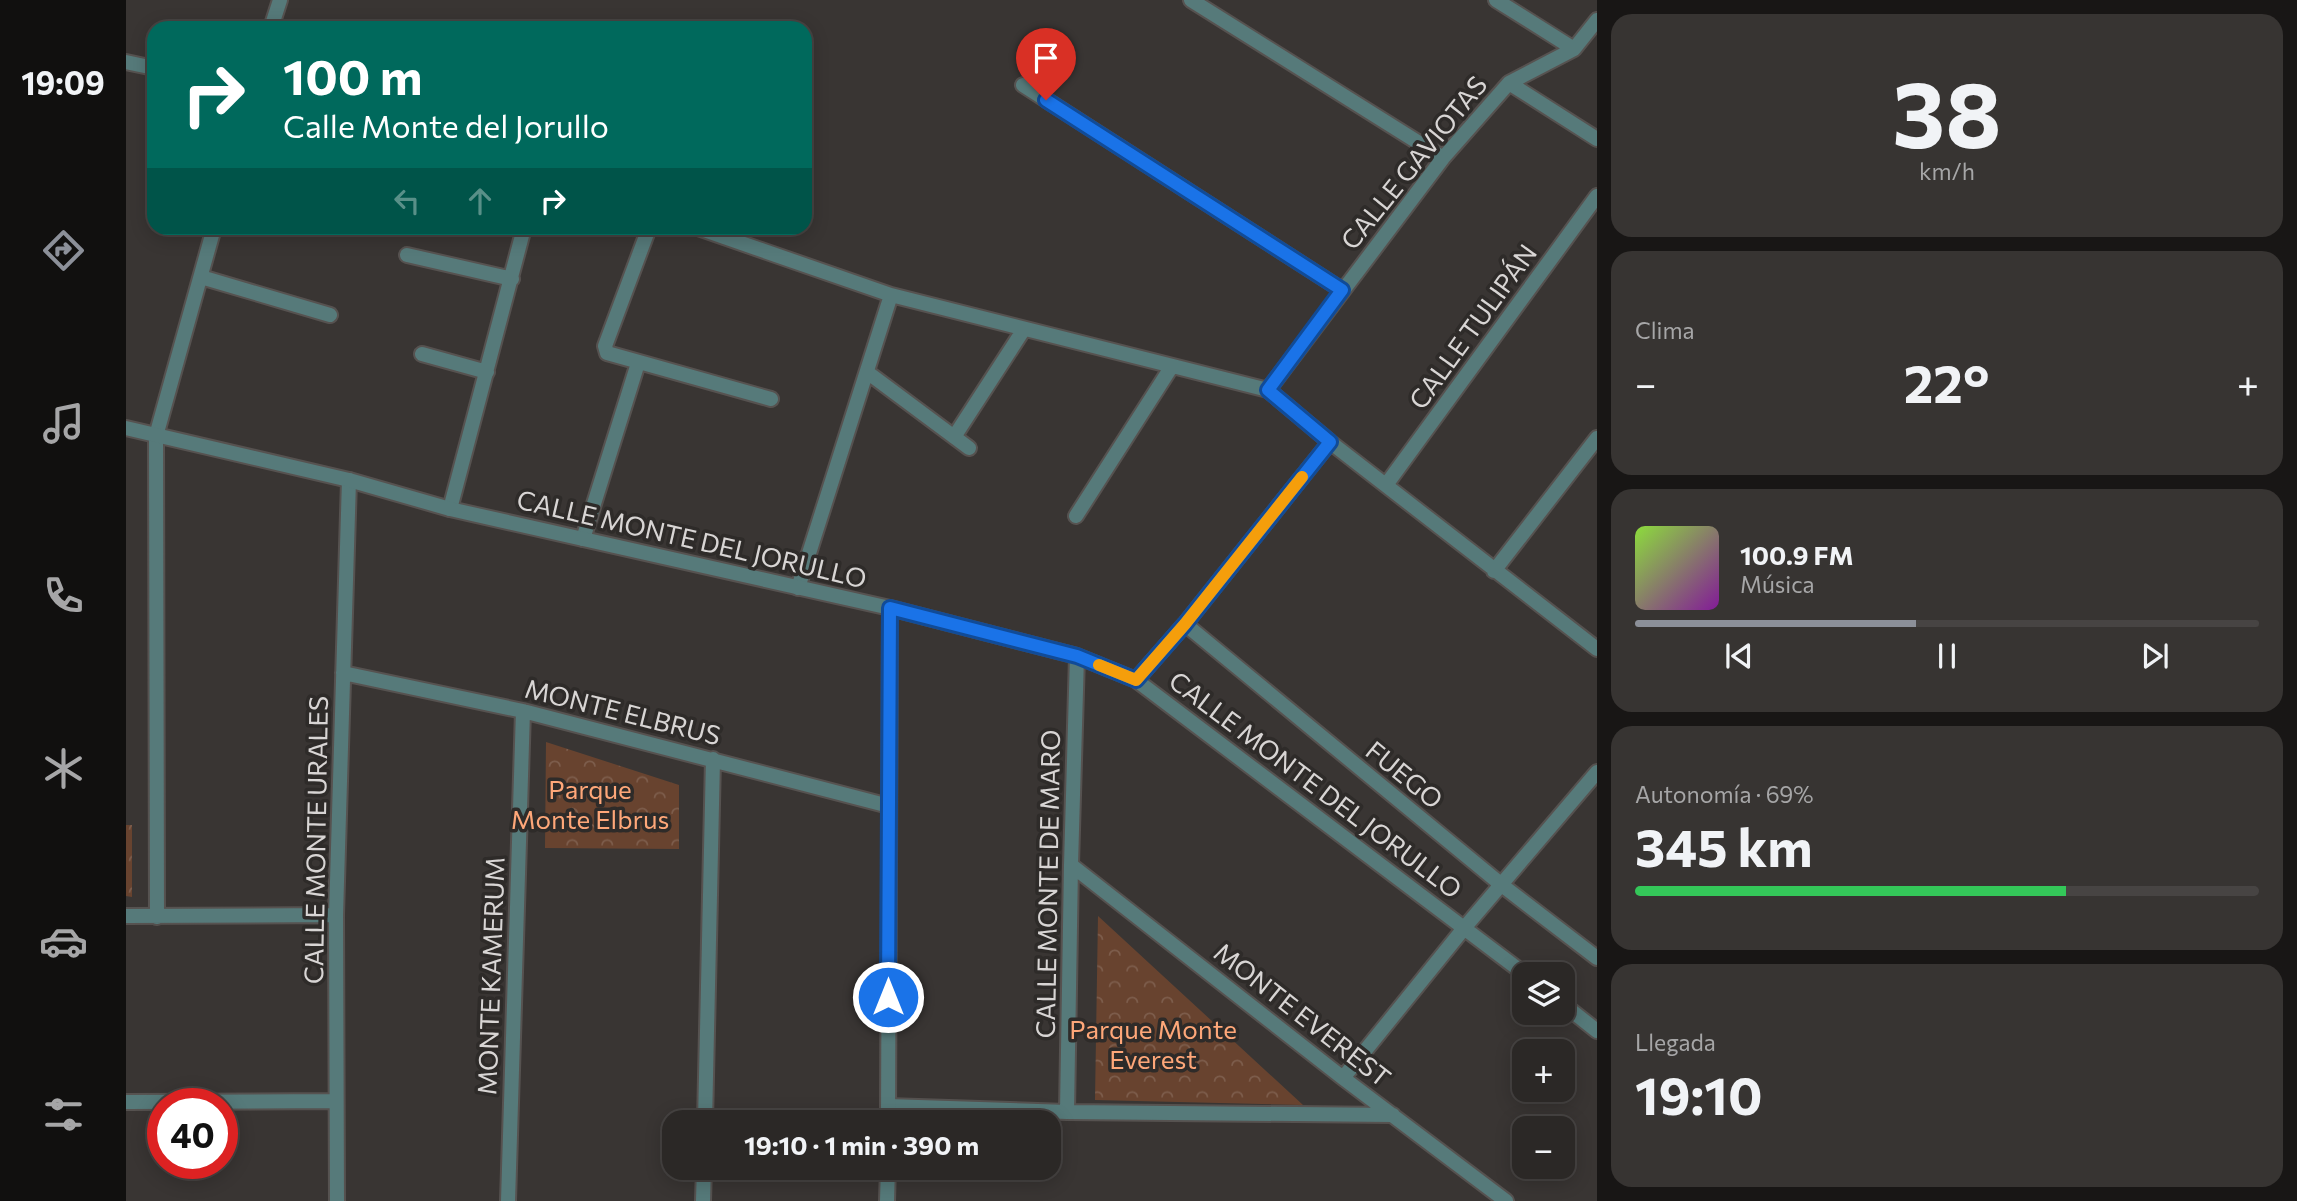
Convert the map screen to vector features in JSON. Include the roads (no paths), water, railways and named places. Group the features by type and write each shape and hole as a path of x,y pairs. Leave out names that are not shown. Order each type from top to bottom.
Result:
{"street":[{"path":"273,21 280,0"},
{"path":"1191,0 1443,158"},
{"path":"1496,0 1574,49"},
{"path":"1509,83 1574,49 1597,20"},
{"path":"126,62 147,66"},
{"name":"CALLE GAVIOTAS","path":"1268,390 1443,158 1509,83 1597,139"},
{"path":"1023,85 1342,290"},
{"name":"CALLE TULIPÁN","path":"1386,485 1597,196"},
{"path":"157,917 156,436 212,235"},
{"path":"450,509 522,235"},
{"path":"646,235 605,346 607,353 771,399"},
{"path":"718,235 891,295 1268,390 1330,442 1597,649"},
{"path":"407,256 512,279"},
{"path":"201,277 330,315"},
{"path":"798,588 891,295"},
{"path":"954,437 1024,329"},
{"path":"422,354 487,372"},
{"path":"583,539 638,363"},
{"path":"1076,516 1172,366"},
{"path":"867,372 970,448"},
{"name":"CALLE MONTE DEL JORULLO","path":"126,428 349,480 450,509 890,608 1077,656 1136,680 1512,964"},
{"path":"1494,571 1597,438"},
{"path":"1136,680 1185,624 1330,442"},
{"name":"CALLE MONTE URALES","path":"337,1201 336,915 349,480"},
{"path":"888,1110 890,608"},
{"name":"FUEGO","path":"1185,624 1503,886 1597,958"},
{"name":"CALLE MONTE DE MARO","path":"1067,1112 1077,656"},
{"name":"MONTE ELBRUS","path":"343,673 523,711 889,806"},
{"name":"MONTE KAMERUM","path":"508,1201 523,711"},
{"path":"705,1110 713,759"},
{"path":"1343,1078 1465,927 1503,886 1597,772"},
{"name":"MONTE EVEREST","path":"1071,864 1343,1078 1506,1201"},
{"path":"126,916 336,915"},
{"path":"1575,1014 1597,1031"},
{"path":"126,1102 337,1101"},
{"path":"888,1106 1067,1112 1393,1115"},
{"path":"703,1201 704,1180"},
{"path":"887,1201 888,1180"}],"park label":[{"name":"Parque Monte Elbrus","path":"590,803"},
{"name":"Parque Monte Everest","path":"1153,1043"}]}
